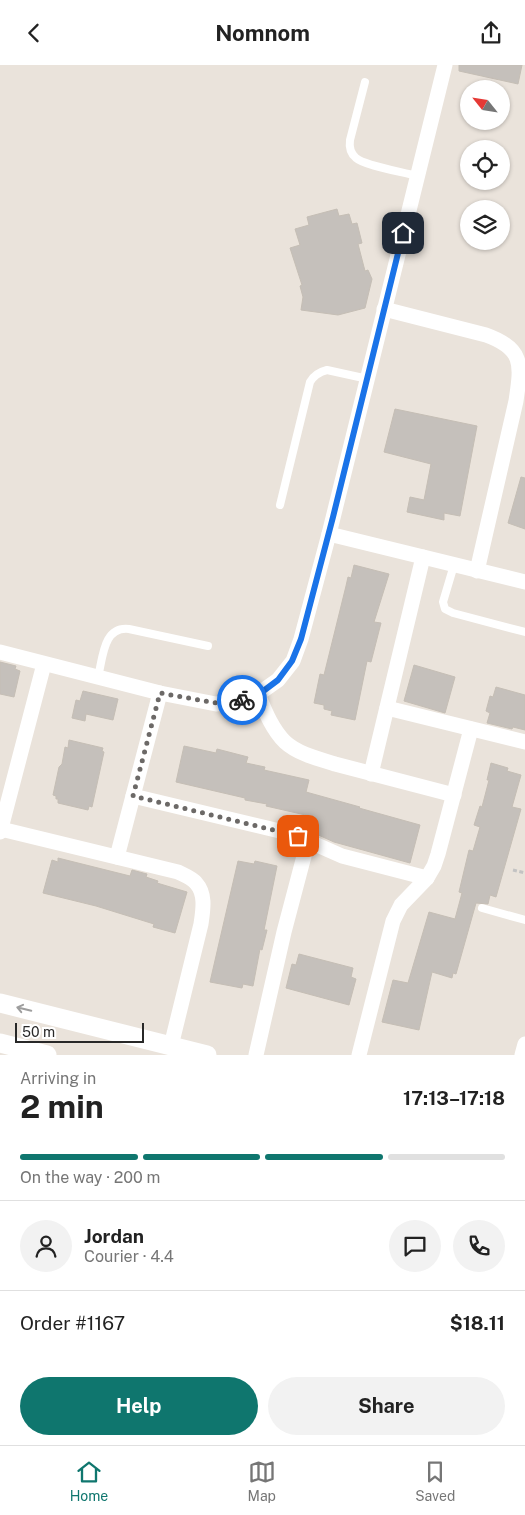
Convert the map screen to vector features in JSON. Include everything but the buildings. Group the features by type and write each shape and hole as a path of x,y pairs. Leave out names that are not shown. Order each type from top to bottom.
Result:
{"street":[{"path":"0,653 160,693 216,703 237,702 258,695 278,680 292,661 301,639 368,379 445,65"},
{"path":"384,309 486,335 499,340 510,348 518,359 521,402 477,571"},
{"path":"329,534 525,583"},
{"path":"371,774 423,557"},
{"path":"44,664 0,831 178,872 196,882 202,894 201,924 170,1046"},
{"path":"117,857 160,693"},
{"path":"258,695 269,721 285,742 300,751 317,759 454,795"},
{"path":"387,708 525,742"},
{"path":"359,1055 393,921 401,905 427,878 434,866 471,729"},
{"path":"133,796 288,833 342,856 427,878"},
{"path":"256,1055 284,932 308,841"},
{"path":"0,1003 207,1055"},
{"path":"0,1043 46,1055"},
{"path":"522,1055 525,1043"}],"lane":[{"path":"365,82 350,140 353,155 361,162 418,176"},
{"path":"280,505 312,377 321,371 327,370 368,379"},
{"path":"454,565 443,602 445,609 453,613 525,632"},
{"path":"98,677 107,640 118,629 129,629 208,646"},
{"path":"482,908 525,921"}],"path":[{"path":"513,870 525,873"}],"way so far":[{"path":"242,700 216,703 160,693 133,796 298,836"}],"route":[{"path":"242,700 258,695 278,680 292,661 301,639 403,233"}]}
